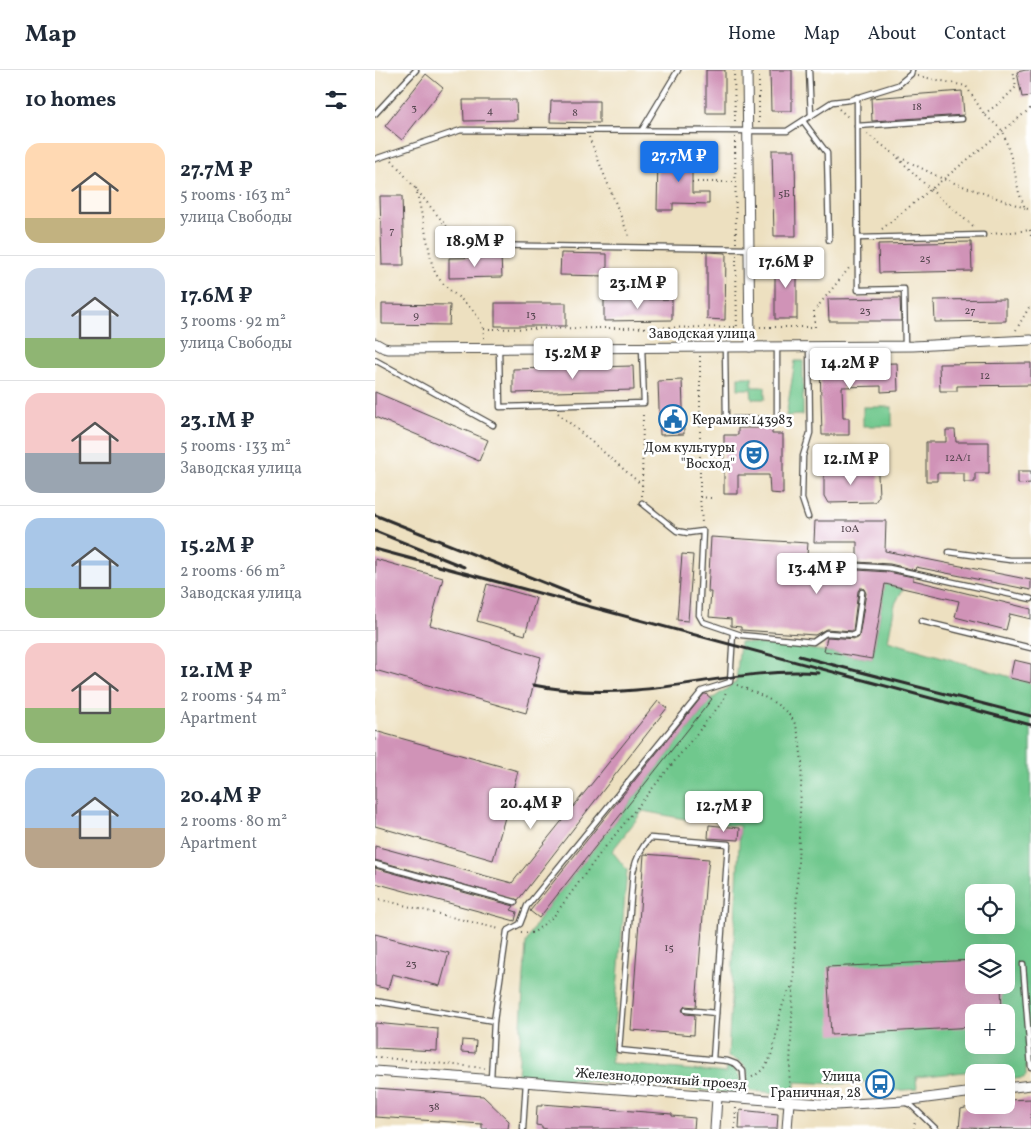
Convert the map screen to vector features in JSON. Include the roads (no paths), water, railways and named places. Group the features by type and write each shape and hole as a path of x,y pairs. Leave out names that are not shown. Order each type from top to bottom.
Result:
{"street":[{"path":"747,70 751,347"},
{"name":"Заводская улица","path":"375,343 389,350 905,346 1031,340"},
{"name":"Железнодорожный проезд","path":"375,1070 836,1105 903,1101 965,1093"},
{"path":"1015,1087 1031,1085"},
{"path":"715,1129 717,1096"},
{"path":"787,1129 789,1102"}],"lane":[{"path":"375,114 416,70"},
{"path":"642,130 678,70"},
{"path":"809,70 811,116"},
{"path":"375,159 461,130 787,131 832,102 898,85 912,72"},
{"path":"857,97 858,290 904,289 905,346"},
{"path":"857,126 962,119"},
{"path":"803,121 827,153 829,240"},
{"path":"858,238 983,235"},
{"path":"461,245 749,249"},
{"path":"725,347 726,419 777,419 777,347"},
{"path":"808,518 802,499 803,456 810,433 809,347"},
{"path":"499,349 500,407 643,403 642,348"},
{"path":"375,360 493,425"},
{"path":"642,503 677,531 688,533 703,531 699,615 703,622 733,633 813,642 826,633 856,635 862,592"},
{"path":"949,552 1010,560 1031,560"},
{"path":"828,564 889,568 1031,599"},
{"path":"921,621 1031,648"},
{"path":"491,1079 494,1020 507,930 520,924 527,906 702,690 730,682 733,633"},
{"path":"713,1060 728,844 650,838 644,843 633,872 619,1050 736,1064 743,1071 745,1077 741,1098"},
{"path":"375,864 515,902"},
{"path":"1023,964 1031,1067"},
{"path":"375,1001 494,1020"},
{"path":"686,1010 716,1013"},
{"path":"523,1129 526,1082"},
{"path":"903,1101 911,1105 936,1129"}],"railway":[{"path":"375,515 590,601"},
{"path":"375,531 464,567"},
{"path":"375,549 1031,725"},
{"path":"799,656 1031,716"},
{"path":"533,685 597,692 623,691 659,688 750,675 796,672 819,673"}],"place":[{"name":"Керамик 143983","path":"673,419"},
{"name":"Дом культуры \"Восход\"","path":"754,455"},
{"name":"Улица Граничная, 28","path":"880,1084"}]}
